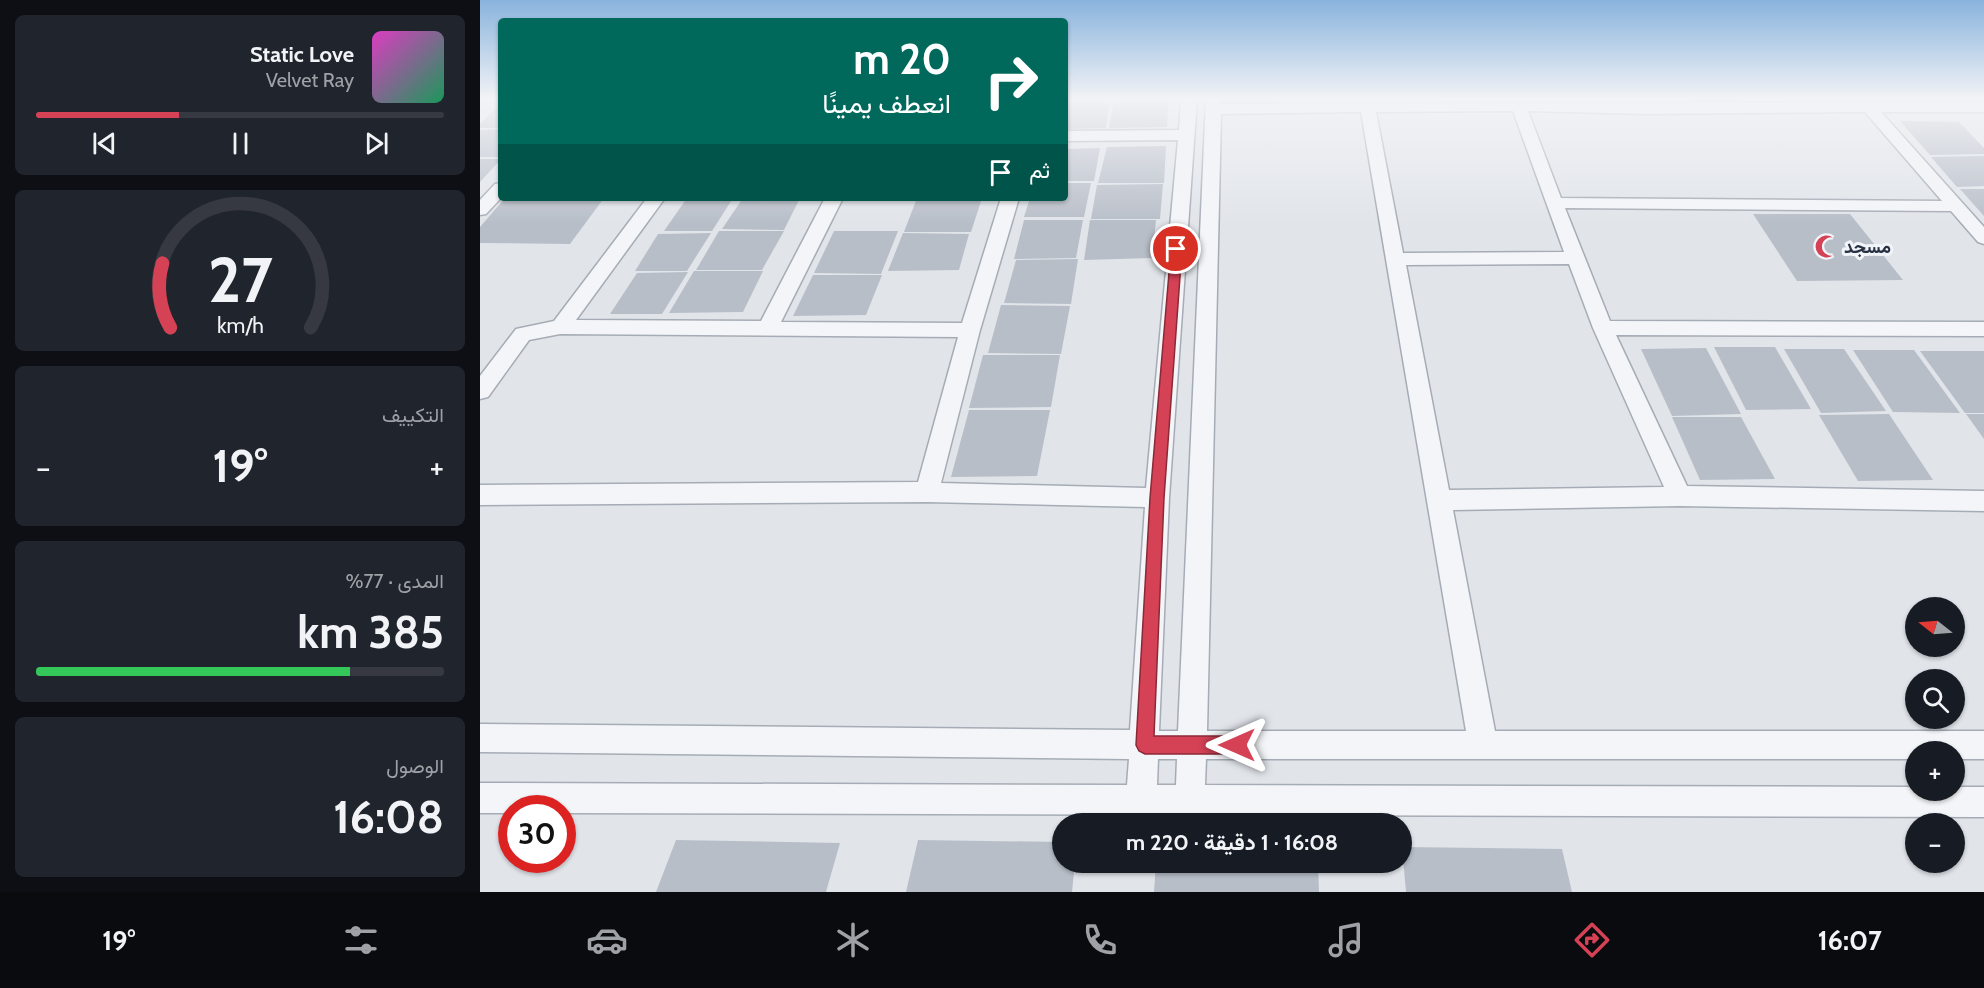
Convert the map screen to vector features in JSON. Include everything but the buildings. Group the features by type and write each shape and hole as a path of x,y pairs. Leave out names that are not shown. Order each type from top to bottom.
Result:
{"street":[{"path":"1141,800 1157,498 1185,141"},
{"path":"1190,800 1212,141"},
{"path":"1374,141 1483,744"},
{"path":"1532,141 1574,258 1603,328 1680,496"},
{"path":"1898,141 1984,238"},
{"path":"480,210 498,191"},
{"path":"560,327 654,201"},
{"path":"768,328 832,201"},
{"path":"927,492 970,330 1009,201"},
{"path":"1554,203 1956,206"},
{"path":"1396,259 1574,258"},
{"path":"480,391 523,334 560,327 970,330"},
{"path":"1603,328 1984,329"},
{"path":"480,495 927,492 1157,498"},
{"path":"1440,500 1680,496 1984,501"},
{"path":"480,738 1145,745 1984,745"},
{"path":"480,798 1984,801"}],"place":[{"name":"مسجد","path":"1826,247"}],"route":[{"path":"1176,249 1157,498 1145,745 1237,745"}]}
